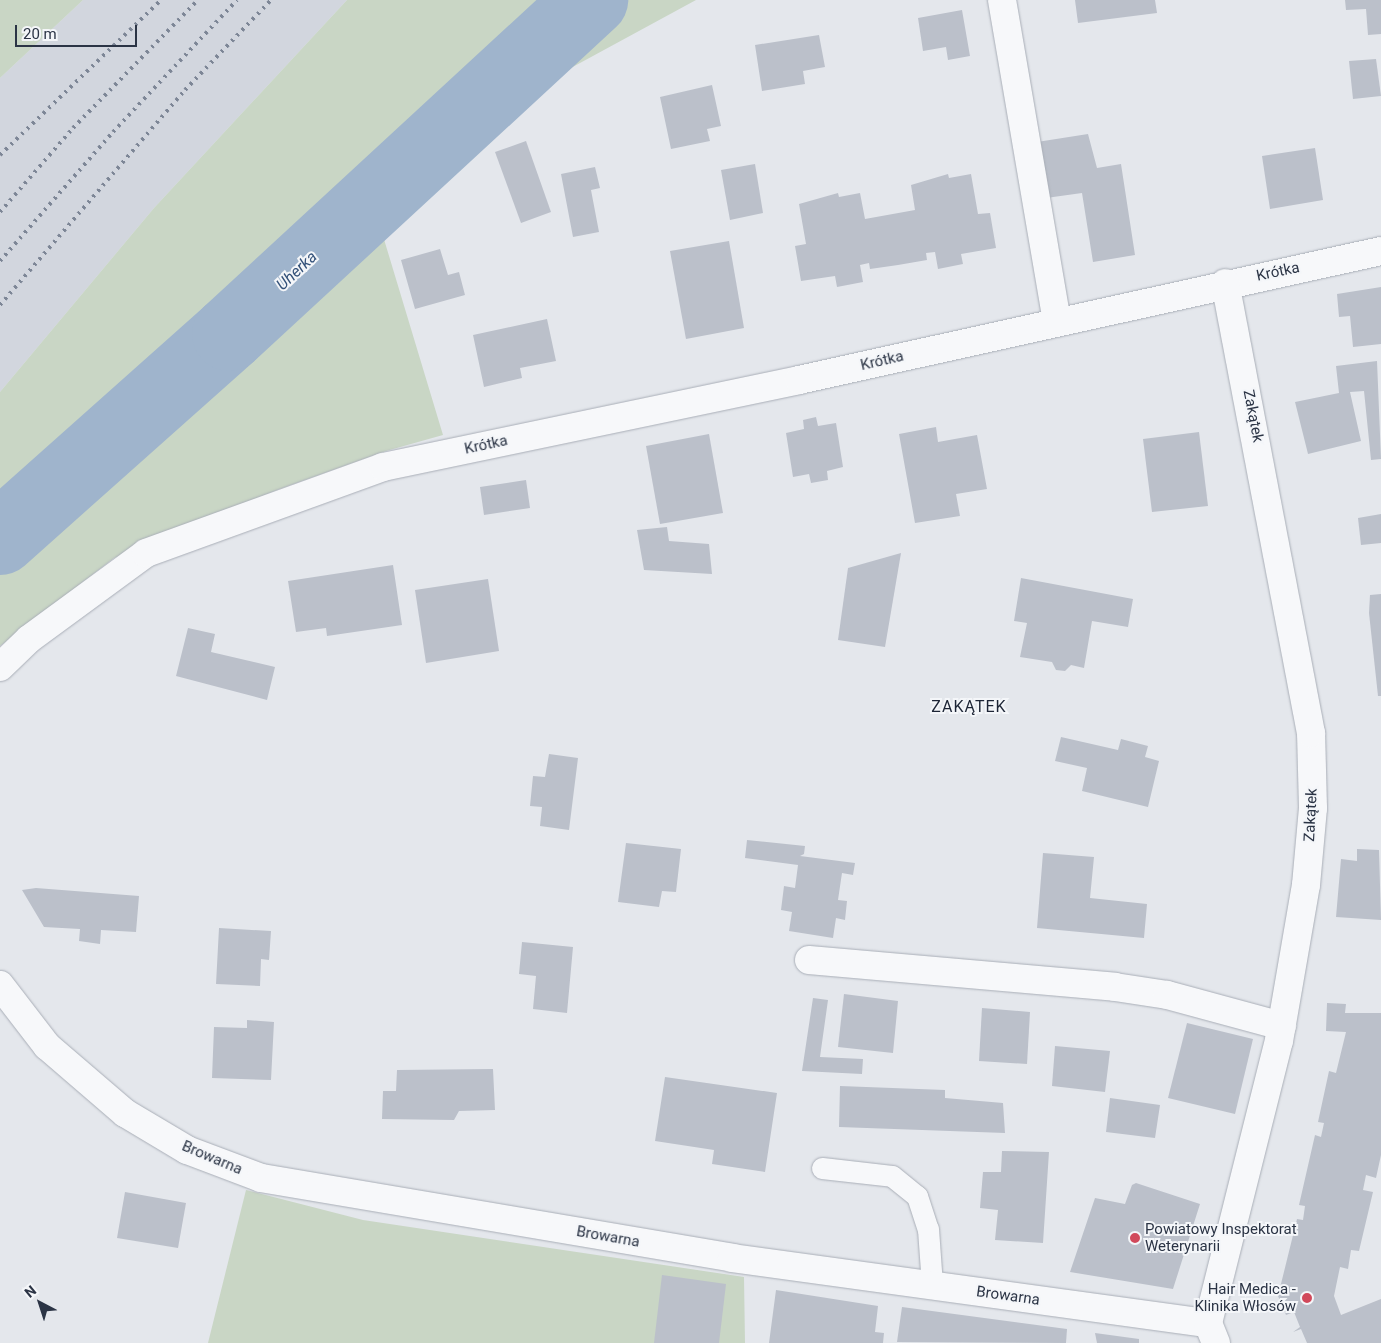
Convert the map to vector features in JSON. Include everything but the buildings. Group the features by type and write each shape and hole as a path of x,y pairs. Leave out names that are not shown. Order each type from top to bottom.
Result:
{"street":[{"path":"1002,0 1057,322"},
{"name":"Krótka","path":"0,667 29,639 146,553 383,467 799,380 1226,283 1381,251"},
{"name":"Zakątek","path":"1212,1333 1282,1026 1306,885 1313,808 1311,733 1226,283"},
{"path":"809,960 1115,987 1167,995 1282,1026"},
{"name":"Browarna","path":"0,985 47,1046 125,1113 187,1150 261,1178 732,1258 932,1285 1212,1333"}],"lane":[{"path":"822,1168 892,1176 917,1196 928,1229 932,1285"}],"shaded area":[{"path":"83,0 347,0 154,208 0,392 0,78"}],"green space":[{"path":"0,0 83,0 0,78"},
{"path":"347,0 696,0 534,88 380,226 443,435 386,451 277,490 114,558 0,646 0,392 154,208"},
{"path":"246,1190 363,1220 744,1277 745,1343 208,1343"}],"waterway":[{"name":"Uherka","path":"0,538 229,334 591,0"}],"railway":[{"path":"0,155 161,0"},
{"path":"0,212 73,128 198,0"},
{"path":"0,261 113,132 237,0"},
{"path":"0,305 185,90 271,0"}],"place":[{"name":"Powiatowy Inspektorat Weterynarii","path":"1135,1238"},
{"name":"Hair Medica - Klinika Włosów","path":"1307,1298"}],"district":[{"name":"ZAKĄTEK","path":"969,707"}]}
